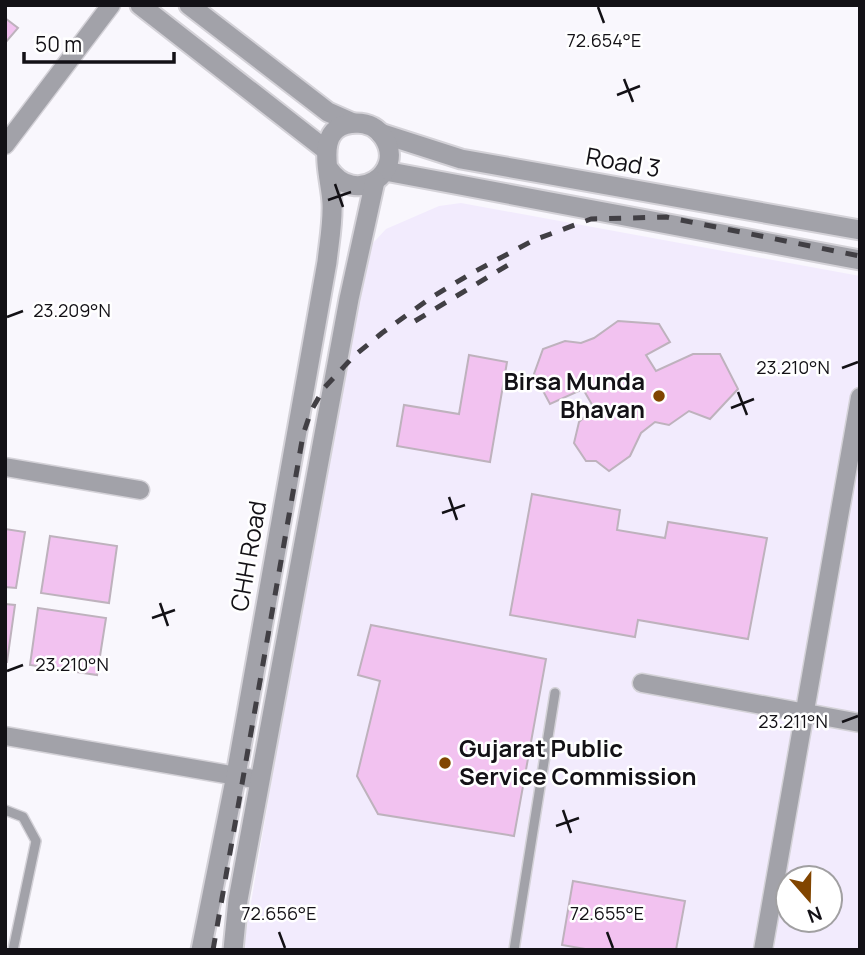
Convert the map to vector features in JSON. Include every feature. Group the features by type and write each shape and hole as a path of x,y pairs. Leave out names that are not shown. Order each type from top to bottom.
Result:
{"street":[{"path":"5,145 111,5"},
{"path":"140,5 327,160 342,183 361,187 380,176"},
{"path":"189,5 328,112 353,123 372,127 380,133 389,151 380,176 349,299 260,780 233,950"},
{"path":"327,160 335,132 353,123"},
{"name":"Road 3","path":"380,133 461,159 860,230"},
{"name":"CHH Road","path":"201,950 236,775 327,262 332,205 327,160"},
{"name":"Road 3","path":"380,176 601,211 860,260"},
{"path":"601,211 606,185"},
{"path":"763,950 860,397"},
{"path":"5,467 140,490"},
{"path":"642,683 860,723"},
{"path":"5,736 260,780"}],"lane":[{"path":"514,950 555,693"},
{"path":"5,810 23,817 36,841 13,950"}],"shaded area":[{"path":"461,203 860,276 860,950 243,950 360,257 386,229 439,206"}],"building":[{"path":"5,18 18,28 5,43"},
{"name":"Birsa Munda Bhavan","path":"618,321 659,324 670,342 646,355 656,371 693,354 720,354 738,389 710,419 689,411 669,425 655,422 641,433 630,456 609,471 596,461 586,461 574,443 579,422 594,408 583,389 550,404 534,374 543,349 565,341 581,343 594,338"},
{"path":"469,355 507,362 490,462 397,446 404,405 459,414"},
{"path":"532,494 620,510 617,530 665,538 668,522 767,538 748,639 638,620 635,637 510,615"},
{"path":"5,529 25,532 16,588 5,587"},
{"path":"50,536 117,546 109,603 41,593"},
{"path":"5,604 15,605 7,662 5,662"},
{"path":"38,608 106,618 97,675 30,665"},
{"path":"371,625 546,659 514,836 378,814 357,776 380,681 358,675"},
{"path":"573,881 685,901 676,950 591,950 562,945"}],"railway":[{"path":"213,950 303,435 311,411 324,388 354,356 432,297 534,240 591,219 666,217 860,256"},
{"path":"415,321 508,265"}],"place":[{"name":"Birsa Munda Bhavan","path":"659,396"},
{"name":"Gujarat Public Service Commission","path":"445,763"}]}
